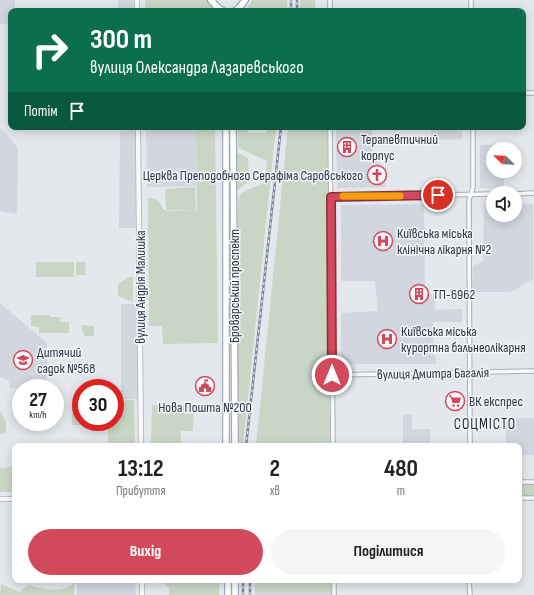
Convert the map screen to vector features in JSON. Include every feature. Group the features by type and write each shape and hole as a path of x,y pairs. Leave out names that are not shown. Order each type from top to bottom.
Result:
{"highway":[{"path":"211,0 218,8"},
{"path":"239,8 245,0"}],"main road":[{"name":"Броварський проспект","path":"226,130 226,443"},
{"name":"Броварський проспект","path":"233,130 235,443"},
{"path":"228,583 228,595"},
{"path":"235,583 235,595"}],"street":[{"name":"вулиця Андрія Малишка","path":"138,130 141,443"},
{"path":"330,130 333,443"},
{"path":"470,443 469,200 473,187 473,130"},
{"path":"522,194 534,193"},
{"path":"331,197 486,194"},
{"name":"вулиця Дмитра Багалія","path":"332,375 534,372"},
{"path":"522,482 534,482"},
{"path":"0,498 12,499"},
{"path":"522,498 534,498"},
{"path":"142,583 142,595"},
{"path":"334,583 334,595"},
{"path":"469,583 470,595"}],"shaded area":[{"path":"0,0 15,0 15,8 8,8 8,24 0,24"},
{"path":"118,0 135,0 135,8 118,8"},
{"path":"0,128 7,134 18,149 17,214 0,211"},
{"path":"135,130 136,228 119,228 120,131"},
{"path":"146,130 196,130 196,186 147,187"},
{"name":"Київська міська клінічна лікарня №2","path":"336,130 372,130 373,162 380,162 381,171 385,171 385,187 337,188"},
{"path":"431,130 462,130 462,139 431,140"},
{"path":"480,145 486,145 486,178 504,178 504,186 486,186 486,188 480,188"},
{"name":"Київська міська клінічна лікарня №2","path":"424,204 425,294 435,295 435,310 462,309 462,322 433,322 434,356 436,356 436,364 341,364 341,313 378,311 375,281 341,281 341,205"},
{"path":"484,204 486,204 486,222 522,222 522,204 533,204 533,279 511,292 472,292 473,266 483,261"},
{"name":"Дитячий садок №568","path":"0,303 47,343 47,379 12,379 12,388 9,388 9,381 0,377"},
{"path":"121,304 136,304 138,399 124,399 124,379 121,379"},
{"path":"403,415 412,415 412,429 430,429 430,443 403,443"},
{"path":"506,418 534,418 534,455 522,455 522,443 506,443"},
{"path":"77,583 135,583 136,595 77,595"},
{"path":"255,592 331,592 331,595 255,595"}],"green space":[{"path":"145,0 207,0 214,8 146,8"},
{"path":"252,0 287,0 287,8 247,8"},
{"path":"300,0 315,0 315,8 299,8"},
{"path":"196,130 215,130 218,343 163,344 162,326 149,326 148,198 156,199 166,211 197,210"},
{"path":"238,130 248,130 248,133 267,133 267,130 276,130 243,443 239,443 236,233 238,223 238,205 240,195 243,192 265,183 267,161 239,148"},
{"path":"288,130 327,130 330,443 256,443"},
{"path":"235,151 248,158 249,180 236,191"},
{"path":"195,187 196,210 166,210 165,189"},
{"path":"36,262 74,262 74,277 36,277"},
{"path":"76,262 85,262 86,275 76,275"},
{"path":"129,277 133,277 133,302 118,296 118,284"},
{"path":"31,315 50,315 50,317 60,317 61,322 69,322 69,333 39,333 39,327 31,326"},
{"path":"81,325 94,326 94,336 84,336"},
{"path":"134,400 135,443 108,443 108,431 124,431 124,401"},
{"path":"152,405 194,406 193,431 181,431 181,443 151,443"},
{"path":"0,411 6,422 6,433 0,434"},
{"path":"12,467 12,492 0,492 0,468"},
{"path":"522,484 534,484 534,495 522,496"},
{"path":"74,583 74,595 0,595 1,584 20,592 27,586 58,590"},
{"path":"165,583 219,583 219,595 169,595 169,588"},
{"path":"254,583 331,583 331,592 255,592"}],"railway":[{"path":"291,0 291,8"},
{"path":"297,0 297,8"},
{"path":"246,443 281,130"},
{"path":"243,583 243,595"},
{"path":"250,583 250,595"}],"slow traffic":[{"path":"343,196 400,196"}],"place":[{"name":"Терапевтичний корпус","path":"347,147"},
{"name":"Церква Преподобного Серафіма Саровського","path":"377,175"},
{"name":"Київська міська клінічна лікарня №2","path":"383,241"},
{"name":"ТП-6962","path":"419,294"},
{"name":"Київська міська курортна бальнеолікарня","path":"387,339"},
{"name":"Дитячий садок №568","path":"23,360"},
{"name":"Нова Пошта №200","path":"205,386"},
{"name":"ВК експрес","path":"455,401"}],"district":[{"name":"СОЦМІСТО","path":"485,424"}],"route":[{"path":"332,375 331,197 438,195"}]}
